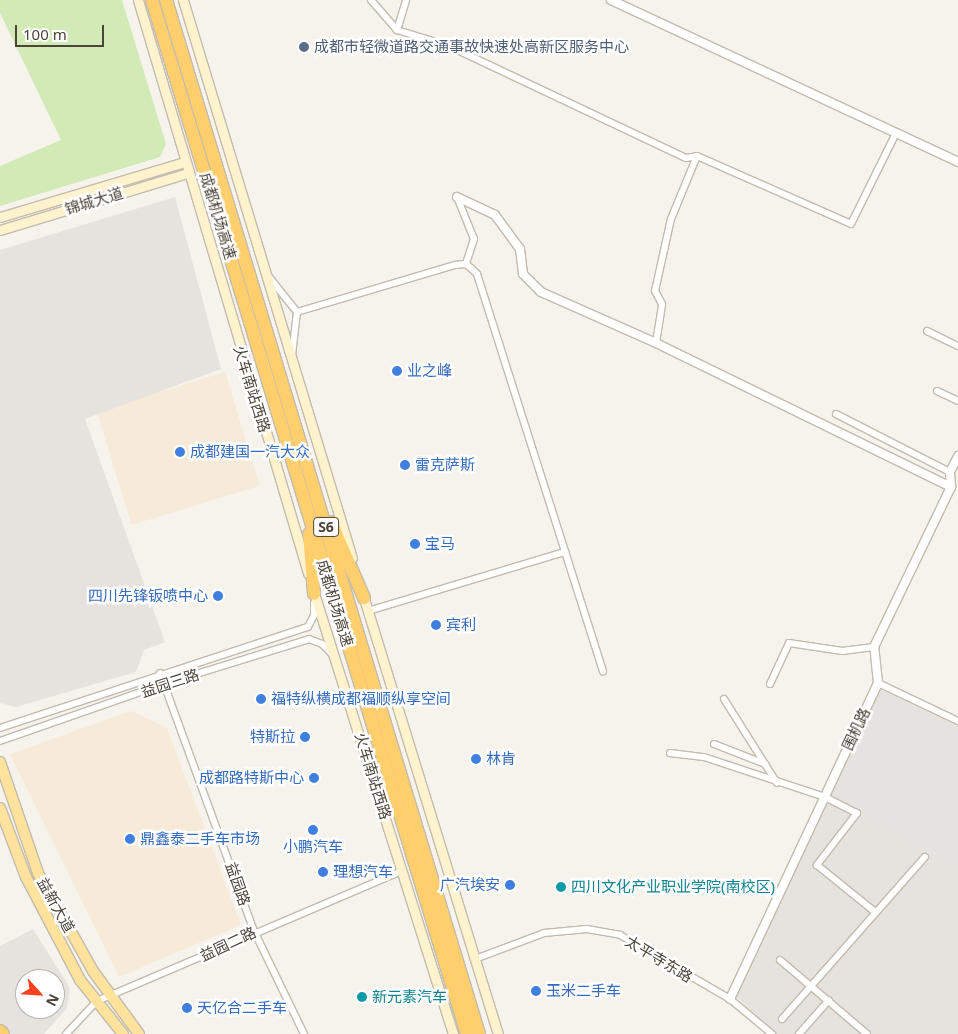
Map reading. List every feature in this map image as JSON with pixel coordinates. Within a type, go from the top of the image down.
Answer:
[{"type":"highway","name":"成都机场高速","points":[[152,0],[467,1034]]},
{"type":"highway","name":"成都机场高速","points":[[166,0],[479,1034]]},
{"type":"highway","points":[[307,466],[364,598]]},
{"type":"highway","points":[[306,507],[314,594]]},
{"type":"highway","points":[[0,1031],[3,1034]]},
{"type":"main road","name":"火车南站西路","points":[[138,0],[314,594],[336,658],[453,1034]]},
{"type":"main road","points":[[183,0],[498,1034]]},
{"type":"main road","points":[[0,217],[185,162]]},
{"type":"main road","points":[[164,168],[169,174],[167,178]]},
{"type":"main road","name":"锦城大道","points":[[0,230],[188,173]]},
{"type":"main road","name":"益新大道","points":[[0,762],[38,873],[93,971],[139,1034]]},
{"type":"main road","name":"益新大道","points":[[0,808],[26,878],[80,980],[123,1034]]},
{"type":"street","points":[[371,0],[397,30],[449,46],[686,158],[697,156],[850,224],[896,133]]},
{"type":"street","points":[[397,30],[406,0]]},
{"type":"street","points":[[611,0],[958,162]]},
{"type":"street","points":[[656,343],[662,304],[656,291],[671,219],[697,156]]},
{"type":"street","points":[[457,197],[494,215],[520,249],[523,274],[541,292],[656,343],[951,487]]},
{"type":"street","points":[[457,197],[474,239],[466,264]]},
{"type":"street","points":[[297,312],[466,264]]},
{"type":"street","points":[[466,264],[477,274],[603,672]]},
{"type":"street","points":[[268,275],[297,312],[292,356]]},
{"type":"street","points":[[927,331],[958,346]]},
{"type":"street","points":[[937,391],[958,400]]},
{"type":"street","points":[[836,414],[950,472]]},
{"type":"street","points":[[958,456],[950,472],[951,487],[874,647],[878,683],[958,721]]},
{"type":"street","points":[[368,611],[565,552]]},
{"type":"street","name":"益园三路","points":[[0,728],[160,673],[308,626],[314,615],[314,594]]},
{"type":"street","name":"益园三路","points":[[0,741],[164,684],[309,639],[322,644],[336,658]]},
{"type":"street","points":[[770,684],[789,642],[842,651],[874,647]]},
{"type":"street","name":"益园路","points":[[160,673],[254,931],[304,1034]]},
{"type":"street","name":"围机路","points":[[730,999],[878,683]]},
{"type":"street","points":[[724,698],[777,783]]},
{"type":"street","points":[[714,744],[766,764]]},
{"type":"street","points":[[670,753],[704,757],[777,783],[825,797],[857,813],[817,865],[875,912]]},
{"type":"street","points":[[782,1019],[925,857]]},
{"type":"street","name":"益园二路","points":[[96,1001],[113,997],[254,931],[402,870]]},
{"type":"street","name":"太平寺东路","points":[[475,959],[544,933],[587,928],[620,935],[730,999],[772,1034]]},
{"type":"street","points":[[780,960],[812,984],[867,1034]]},
{"type":"street","points":[[800,1034],[829,1000]]},
{"type":"street","points":[[66,1034],[96,1001]]},
{"type":"shaded area","points":[[175,197],[221,369],[85,419],[165,642],[144,650],[136,672],[16,707],[0,703],[0,250]]},
{"type":"shaded area","name":"成都建国一汽大众","points":[[225,372],[260,486],[132,525],[97,411]]},
{"type":"shaded area","points":[[879,689],[958,726],[958,866],[831,795]]},
{"type":"shaded area","name":"鼎鑫泰二手车市场","points":[[131,711],[167,728],[241,925],[119,977],[10,754]]},
{"type":"shaded area","points":[[831,795],[958,866],[958,1034],[776,1034],[735,996]]},
{"type":"shaded area","points":[[33,929],[58,969],[15,969],[15,1019],[57,1019],[44,1034],[11,1034],[0,1024],[0,946]]},
{"type":"shaded area","points":[[65,980],[70,988],[65,1010]]},
{"type":"green space","points":[[0,0],[122,0],[166,144],[160,157],[0,206],[0,166],[61,140],[0,13]]},
{"type":"place","name":"成都市轻微道路交通事故快速处高新区服务中心","points":[[304,47]]},
{"type":"place","name":"业之峰","points":[[397,371]]},
{"type":"place","name":"成都建国一汽大众","points":[[180,452]]},
{"type":"place","name":"雷克萨斯","points":[[405,465]]},
{"type":"place","name":"宝马","points":[[415,544]]},
{"type":"place","name":"四川先锋钣喷中心","points":[[218,596]]},
{"type":"place","name":"宾利","points":[[436,625]]},
{"type":"place","name":"福特纵横成都福顺纵享空间","points":[[261,699]]},
{"type":"place","name":"特斯拉","points":[[305,737]]},
{"type":"place","name":"林肯","points":[[476,759]]},
{"type":"place","name":"成都路特斯中心","points":[[314,778]]},
{"type":"place","name":"小鹏汽车","points":[[313,830]]},
{"type":"place","name":"鼎鑫泰二手车市场","points":[[130,839]]},
{"type":"place","name":"理想汽车","points":[[323,872]]},
{"type":"place","name":"广汽埃安","points":[[510,885]]},
{"type":"place","name":"四川文化产业职业学院(南校区)","points":[[561,887]]},
{"type":"place","name":"玉米二手车","points":[[536,991]]},
{"type":"place","name":"新元素汽车","points":[[362,997]]},
{"type":"place","name":"天亿合二手车","points":[[187,1008]]}]
